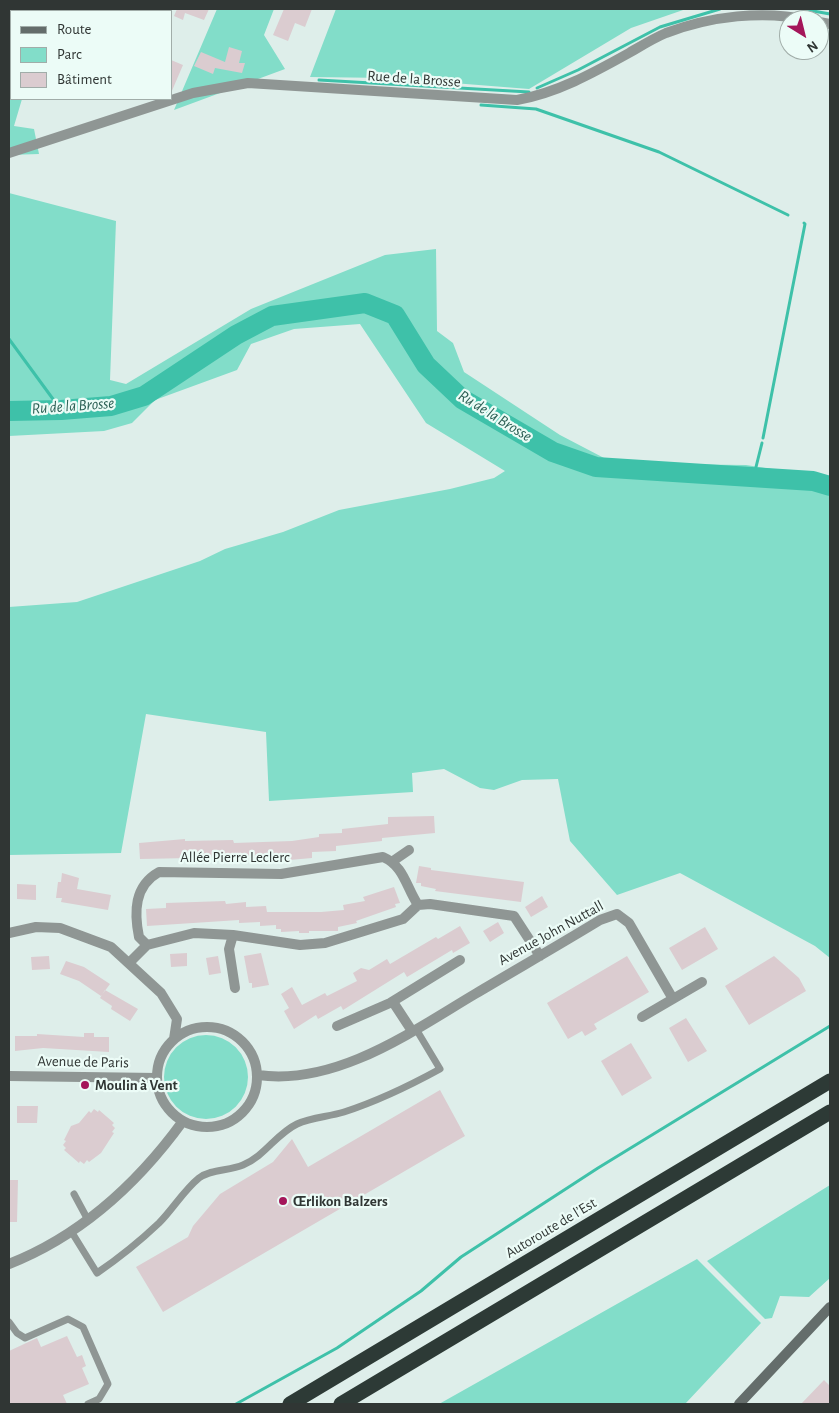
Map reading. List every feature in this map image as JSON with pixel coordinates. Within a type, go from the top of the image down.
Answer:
[{"type":"highway","name":"Autoroute de l’Est","points":[[290,1404],[830,1081]]},
{"type":"highway","points":[[341,1404],[830,1112]]},
{"type":"main road","points":[[738,1404],[830,1307]]},
{"type":"street","name":"Rue de la Brosse","points":[[172,100],[222,86],[248,83],[517,100],[538,96],[586,77],[666,33],[725,18],[779,15]]},
{"type":"street","name":"Rue de la Brosse","points":[[9,153],[172,100]]},
{"type":"street","points":[[409,850],[393,861],[399,868],[408,890],[418,905]]},
{"type":"street","name":"Allée Pierre Leclerc","points":[[147,945],[139,937],[137,898],[148,878],[159,872],[281,874],[318,869],[366,858],[383,857],[393,861]]},
{"type":"street","points":[[130,962],[147,945],[194,933],[234,935],[300,945],[325,943],[403,920],[418,905],[430,904],[514,916],[540,956]]},
{"type":"street","name":"Avenue John Nuttall","points":[[258,1075],[286,1077],[328,1068],[365,1055],[414,1030],[600,920],[617,914],[629,923],[673,998]]},
{"type":"street","points":[[9,933],[36,927],[60,928],[111,947],[130,962],[161,993],[177,1019],[174,1039]]},
{"type":"street","points":[[234,935],[229,950],[235,988]]},
{"type":"street","points":[[337,1026],[367,1015],[393,1002],[460,960]]},
{"type":"street","points":[[642,1017],[702,982]]},
{"type":"street","points":[[393,1002],[414,1030]]},
{"type":"street","points":[[202,1027],[219,1028],[234,1034],[246,1045],[254,1059],[258,1075],[253,1097],[240,1115],[227,1123],[212,1127],[197,1126],[183,1121],[169,1110],[160,1095],[157,1078],[159,1063],[165,1050],[174,1039],[187,1031],[202,1027]]},
{"type":"street","name":"Avenue de Paris","points":[[9,1076],[157,1078]]},
{"type":"street","points":[[9,1264],[55,1242],[88,1220],[152,1161],[183,1121]]},
{"type":"lane","points":[[71,1231],[97,1273],[125,1254],[159,1223],[200,1177],[218,1170],[242,1166],[263,1154],[294,1126],[310,1118],[342,1113],[374,1101],[405,1089],[440,1069],[414,1030]]},
{"type":"lane","points":[[74,1194],[88,1220]]},
{"type":"lane","points":[[9,1322],[17,1333],[25,1338],[68,1319],[83,1327],[108,1384],[99,1399],[88,1404]]},
{"type":"green space","points":[[9,9],[58,9],[10,10],[10,100],[22,100],[14,126],[34,129],[39,154],[9,155]]},
{"type":"green space","points":[[217,9],[274,9],[264,35],[285,69],[174,110]]},
{"type":"green space","points":[[336,9],[686,9],[631,28],[529,89],[390,78],[310,77]]},
{"type":"green space","points":[[9,193],[116,221],[110,380],[126,384],[251,309],[385,255],[436,249],[437,331],[453,343],[464,372],[560,435],[604,458],[655,464],[746,465],[830,478],[830,958],[815,946],[680,873],[617,895],[570,841],[558,779],[522,780],[494,790],[480,788],[444,769],[412,773],[413,792],[269,801],[266,732],[146,714],[121,853],[9,855],[9,607],[77,602],[200,561],[225,549],[283,532],[339,510],[450,489],[494,478],[505,471],[426,423],[360,324],[294,329],[251,344],[237,370],[155,400],[132,423],[104,431],[9,436]]},
{"type":"green space","points":[[206,1035],[222,1038],[236,1047],[245,1061],[248,1077],[245,1093],[236,1107],[222,1116],[206,1119],[190,1116],[176,1107],[167,1093],[164,1077],[167,1061],[176,1047],[190,1038]]},
{"type":"green space","points":[[830,1185],[830,1278],[809,1297],[780,1296],[772,1318],[765,1319],[707,1261]]},
{"type":"green space","points":[[697,1259],[761,1323],[685,1404],[439,1404]]},
{"type":"building","points":[[177,9],[209,9],[204,20],[185,13],[183,20],[174,16]]},
{"type":"building","points":[[284,9],[312,9],[305,27],[295,23],[288,41],[273,35]]},
{"type":"building","points":[[229,47],[242,51],[239,63],[245,63],[242,73],[215,68],[213,74],[194,66],[201,52],[225,62]]},
{"type":"building","points":[[172,60],[183,65],[172,91]]},
{"type":"building","points":[[434,816],[435,833],[382,838],[382,841],[336,846],[336,851],[312,852],[312,858],[267,862],[267,858],[242,860],[242,857],[140,859],[139,843],[185,839],[185,841],[233,840],[234,843],[292,841],[319,837],[319,834],[342,833],[342,829],[388,824],[388,817]]},
{"type":"building","points":[[419,866],[431,868],[431,870],[524,882],[521,902],[435,891],[436,889],[416,883]]},
{"type":"building","points":[[62,873],[79,878],[77,889],[111,895],[108,910],[61,902],[62,898],[56,898],[58,882],[61,882]]},
{"type":"building","points":[[17,884],[36,885],[36,900],[17,899]]},
{"type":"building","points":[[394,887],[400,903],[395,904],[396,907],[356,921],[357,923],[338,927],[338,931],[281,932],[281,929],[276,929],[276,925],[260,926],[260,922],[239,923],[239,920],[147,926],[146,909],[166,908],[166,903],[225,901],[226,904],[246,902],[246,907],[266,906],[267,912],[321,912],[344,910],[343,905],[365,901],[363,897]]},
{"type":"building","points":[[542,896],[548,907],[531,917],[525,907]]},
{"type":"building","points":[[498,922],[504,933],[490,942],[483,931]]},
{"type":"building","points":[[460,926],[470,943],[453,953],[452,950],[407,977],[404,972],[343,1010],[341,1006],[318,1019],[316,1015],[294,1029],[284,1011],[289,1008],[281,994],[292,987],[302,1005],[325,993],[327,996],[357,981],[353,973],[361,968],[369,970],[387,959],[390,964],[436,937],[438,939]]},
{"type":"building","points":[[705,927],[718,949],[682,970],[669,948]]},
{"type":"building","points":[[187,953],[187,966],[171,967],[170,954]]},
{"type":"building","points":[[261,953],[269,985],[252,988],[252,983],[249,983],[244,956]]},
{"type":"building","points":[[49,956],[50,969],[32,970],[31,957]]},
{"type":"building","points":[[218,956],[221,973],[209,975],[206,958]]},
{"type":"building","points":[[627,956],[649,992],[594,1024],[597,1029],[585,1036],[582,1031],[568,1039],[547,1003]]},
{"type":"building","points":[[774,956],[799,978],[806,991],[749,1025],[725,986]]},
{"type":"building","points":[[66,961],[84,967],[110,984],[101,996],[79,981],[60,974]]},
{"type":"building","points":[[105,990],[138,1009],[130,1021],[111,1009],[112,1006],[100,998]]},
{"type":"building","points":[[686,1018],[707,1051],[688,1062],[669,1028]]},
{"type":"building","points":[[84,1033],[94,1033],[94,1037],[109,1037],[109,1052],[43,1048],[15,1051],[15,1036],[37,1036],[37,1034],[84,1037]]},
{"type":"building","points":[[631,1043],[652,1078],[622,1096],[601,1061]]},
{"type":"building","name":"Œrlikon Balzers","points":[[440,1090],[465,1136],[163,1312],[136,1267],[188,1237],[193,1226],[220,1194],[273,1162],[292,1139],[308,1167]]},
{"type":"building","points":[[17,1106],[38,1106],[37,1123],[17,1123]]},
{"type":"building","points":[[94,1109],[98,1112],[99,1110],[114,1123],[112,1125],[115,1128],[112,1132],[114,1133],[101,1153],[89,1162],[87,1160],[84,1164],[80,1161],[79,1163],[64,1150],[66,1148],[63,1145],[66,1141],[64,1140],[71,1126],[79,1123],[89,1111],[91,1113]]},
{"type":"building","points":[[9,1180],[18,1180],[17,1222],[9,1222]]},
{"type":"building","points":[[67,1336],[77,1357],[82,1355],[86,1366],[82,1368],[89,1384],[63,1395],[67,1404],[9,1404],[9,1351],[37,1338],[41,1347]]},
{"type":"building","points":[[824,1380],[830,1386],[830,1404],[801,1404]]},
{"type":"waterway","points":[[537,88],[578,70],[660,27],[720,9]]},
{"type":"waterway","points":[[802,9],[830,14]]},
{"type":"waterway","points":[[319,80],[529,92]]},
{"type":"waterway","points":[[481,105],[536,109],[659,152],[788,215]]},
{"type":"waterway","points":[[763,438],[804,223]]},
{"type":"waterway","name":"Ru de la Brosse","points":[[9,411],[61,410],[111,406],[144,396],[236,335],[272,316],[365,303],[395,315],[426,365],[462,399],[553,452],[596,467],[813,481],[830,486]]},
{"type":"waterway","points":[[9,339],[61,410]]},
{"type":"waterway","points":[[753,479],[762,443]]},
{"type":"waterway","points":[[236,1404],[337,1348],[421,1291],[461,1257],[598,1168],[830,1026]]},
{"type":"place","name":"Moulin à Vent","points":[[85,1085]]},
{"type":"place","name":"Œrlikon Balzers","points":[[283,1201]]}]
